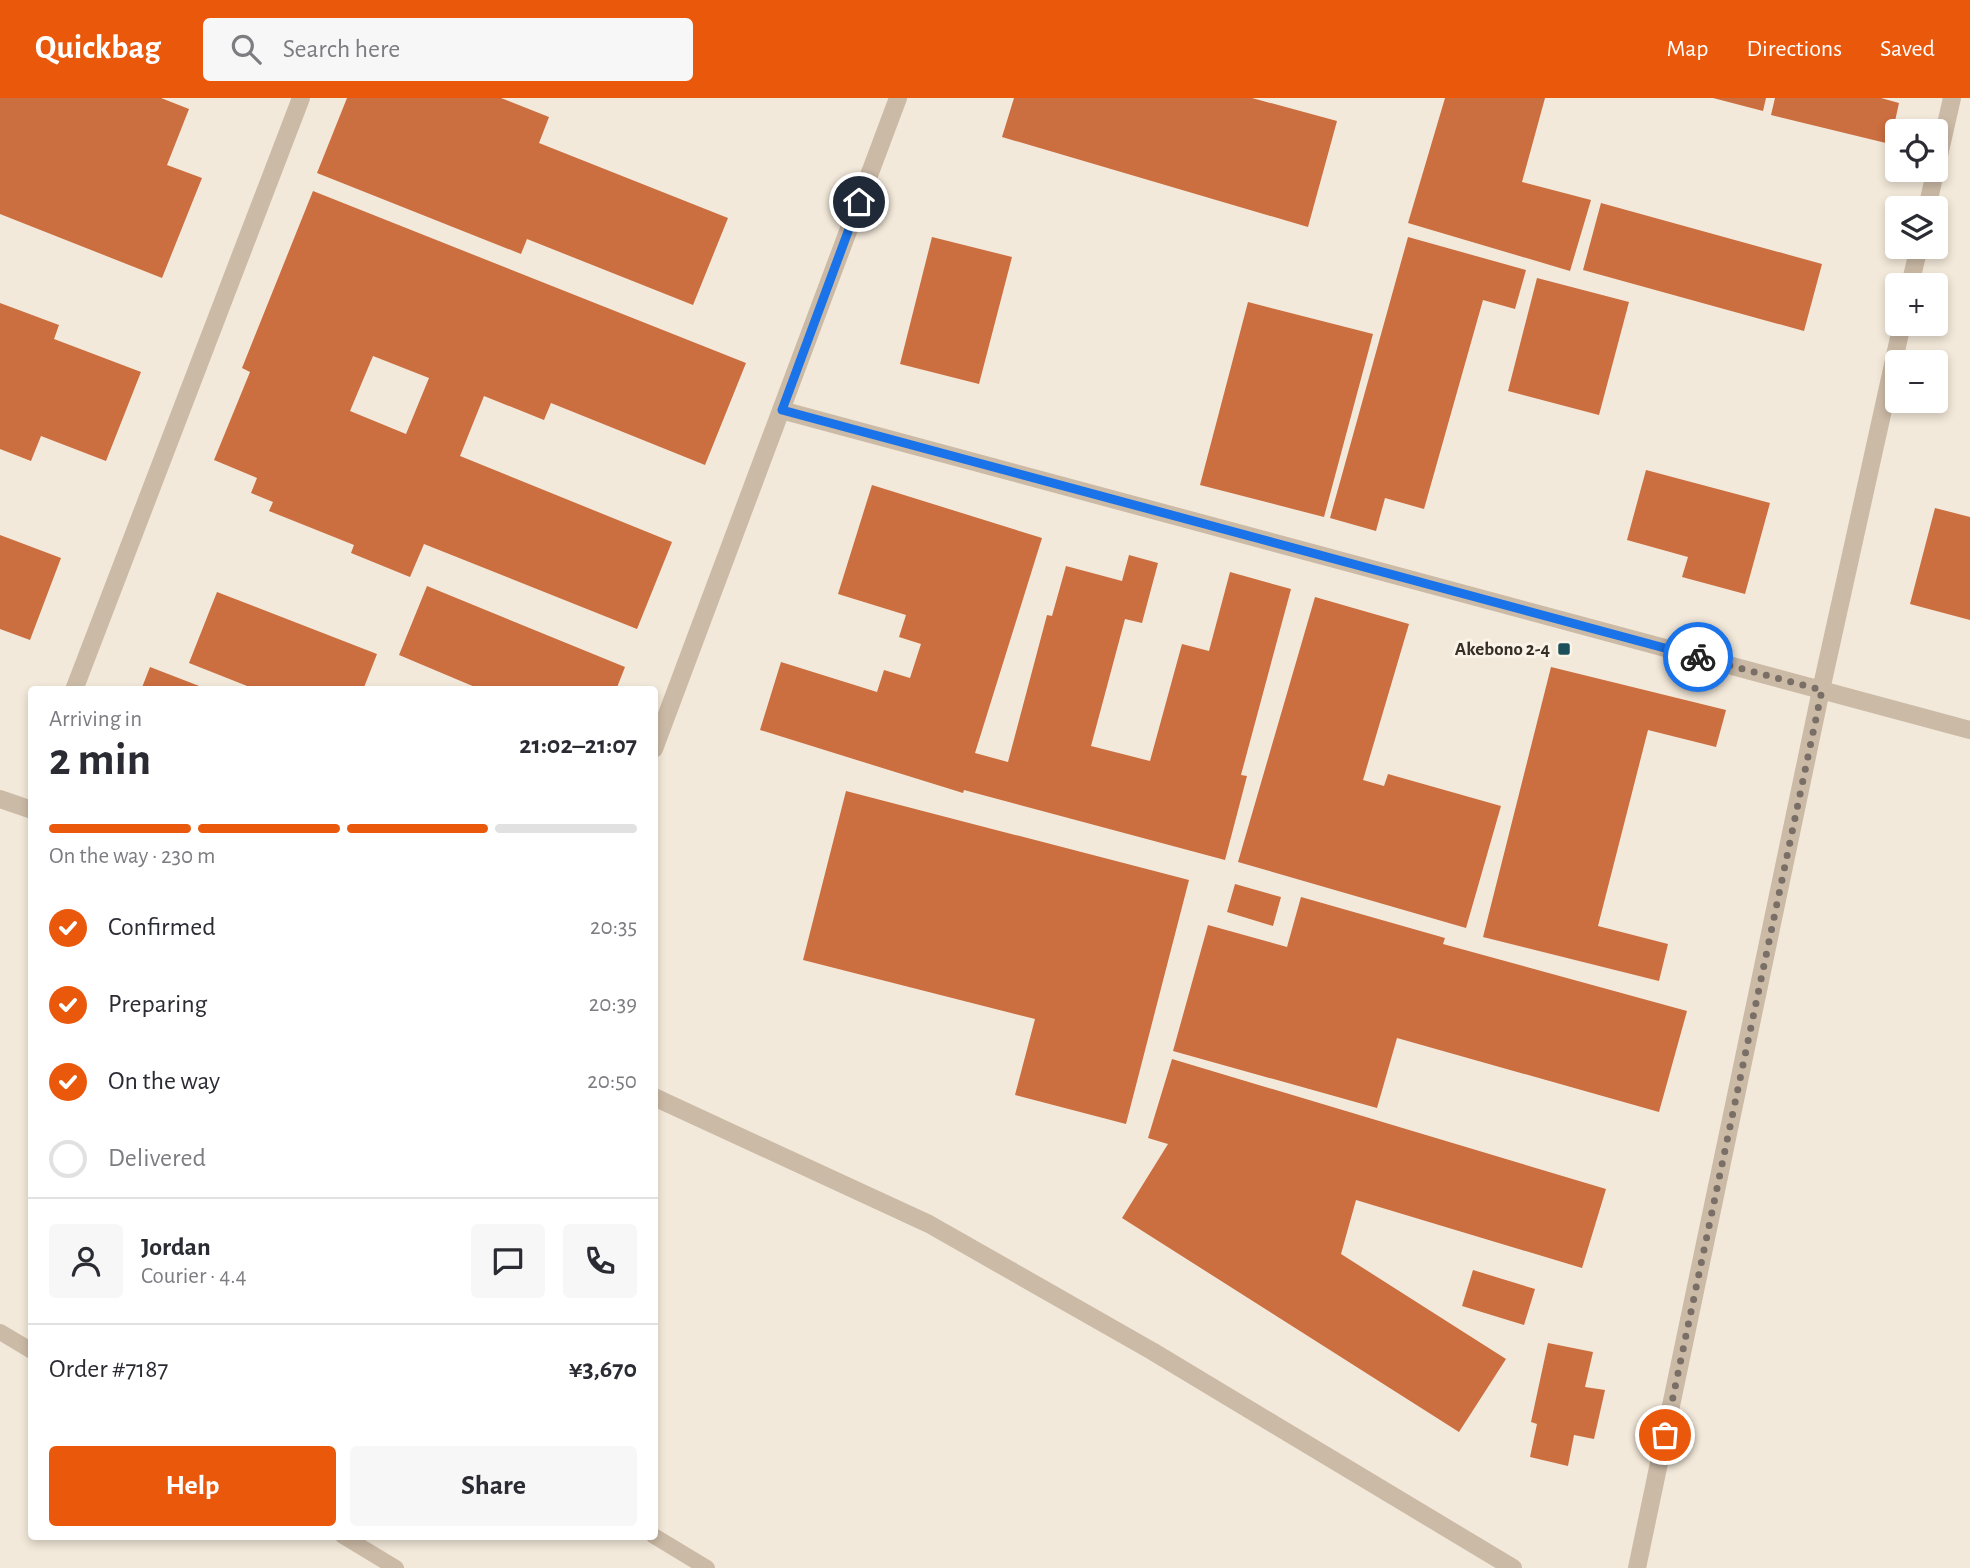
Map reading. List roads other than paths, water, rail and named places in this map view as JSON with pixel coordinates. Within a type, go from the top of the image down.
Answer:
[{"type":"street","points":[[76,686],[301,98]]},
{"type":"street","points":[[658,738],[898,98]]},
{"type":"street","points":[[1930,196],[1952,98]]},
{"type":"street","points":[[1637,1568],[1899,336]]},
{"type":"street","points":[[782,410],[1970,730]]},
{"type":"street","points":[[0,799],[28,806]]},
{"type":"street","points":[[658,1099],[929,1224],[1152,1351],[1513,1568]]},
{"type":"lane","points":[[0,1332],[28,1349]]},
{"type":"lane","points":[[658,1538],[707,1568]]},
{"type":"lane","points":[[350,1540],[396,1568]]},
{"type":"place","name":"Akebono 2-4","points":[[1564,649]]}]
